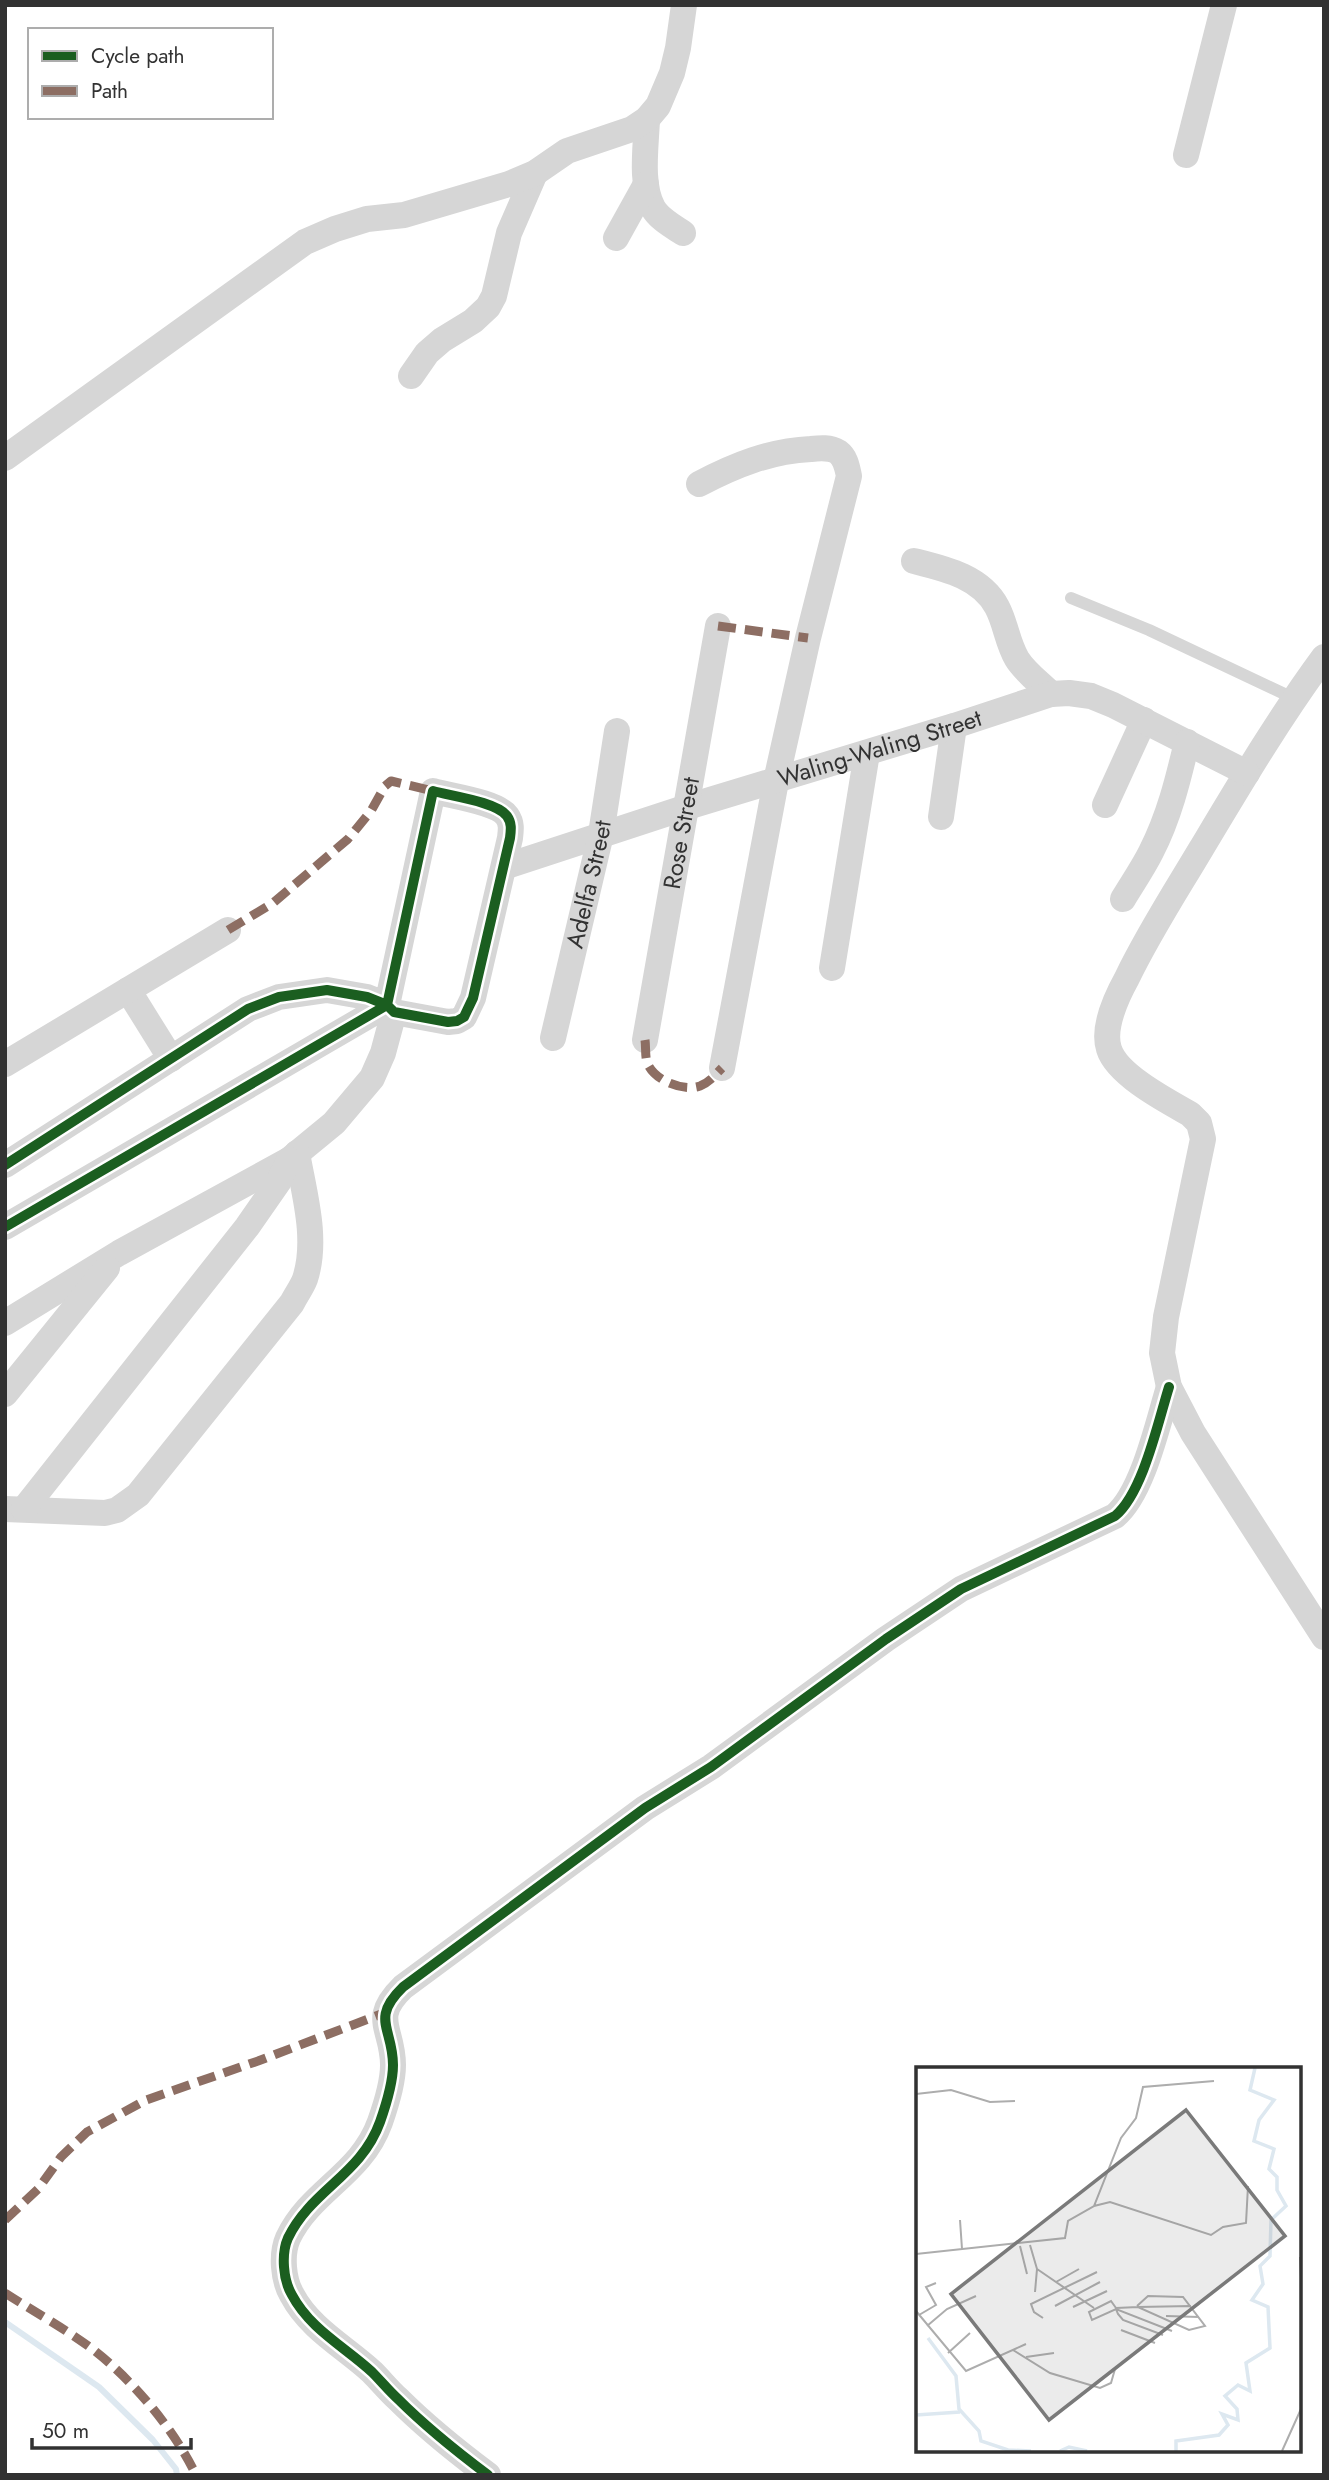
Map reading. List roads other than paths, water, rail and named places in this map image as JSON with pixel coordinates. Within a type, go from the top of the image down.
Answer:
[{"type":"street","points":[[5,458],[305,242],[367,219],[404,215],[482,193],[535,173],[567,151],[632,129],[647,119],[658,106],[672,73],[684,5]]},
{"type":"street","points":[[1186,155],[1224,5]]},
{"type":"street","points":[[647,119],[646,184],[653,209],[683,233]]},
{"type":"street","points":[[411,376],[427,353],[442,340],[473,321],[488,307],[494,296],[509,233],[535,173]]},
{"type":"street","points":[[616,239],[646,184]]},
{"type":"street","points":[[699,484],[738,464],[786,450],[826,448],[838,452],[846,461],[849,476],[808,638],[776,781],[722,1068]]},
{"type":"street","points":[[914,561],[958,574],[987,592],[998,609],[1018,662],[1051,694]]},
{"type":"street","name":"Rose Street","points":[[645,1040],[718,626]]},
{"type":"street","points":[[1324,657],[1293,698],[1126,979],[1108,1031],[1109,1049],[1124,1071],[1190,1114],[1199,1123],[1203,1139],[1166,1317],[1162,1353],[1169,1387],[1193,1433],[1324,1637]]},
{"type":"street","name":"Waling-Waling Street","points":[[504,866],[1051,694],[1091,696],[1247,773]]},
{"type":"street","points":[[1105,805],[1144,720]]},
{"type":"street","points":[[941,817],[954,726]]},
{"type":"street","name":"Adelfa Street","points":[[553,1038],[601,834],[617,732]]},
{"type":"street","points":[[1123,899],[1150,854],[1164,823],[1187,742]]},
{"type":"street","points":[[832,968],[867,753]]},
{"type":"street","points":[[5,1165],[248,1009],[279,997],[327,990],[347,992],[391,1008],[448,1022],[464,1017],[473,998],[504,866],[511,825],[506,815],[485,805],[433,791],[391,1008],[383,1053],[372,1079],[334,1123],[293,1157],[119,1253],[5,1323]]},
{"type":"street","points":[[5,1064],[228,930]]},
{"type":"street","points":[[128,990],[171,1059]]},
{"type":"street","points":[[5,1227],[391,1008]]},
{"type":"street","points":[[15,1509],[105,1513],[128,1504],[292,1303],[304,1280],[310,1256],[309,1223],[293,1157]]},
{"type":"street","points":[[15,1509],[247,1227],[293,1157]]},
{"type":"street","points":[[5,1394],[119,1253]]},
{"type":"street","points":[[488,2475],[438,2436],[371,2372],[327,2337],[301,2310],[290,2293],[284,2270],[287,2241],[302,2216],[329,2187],[355,2165],[370,2145],[380,2122],[390,2089],[393,2065],[384,2013],[387,2005],[412,1980],[645,1808],[711,1767],[886,1639],[961,1589],[1115,1516],[1124,1508],[1139,1480],[1169,1387]]},
{"type":"lane","points":[[1071,598],[1149,630],[1293,698]]},
{"type":"waterway","points":[[5,2322],[99,2387],[153,2440],[176,2469],[177,2475]]}]
